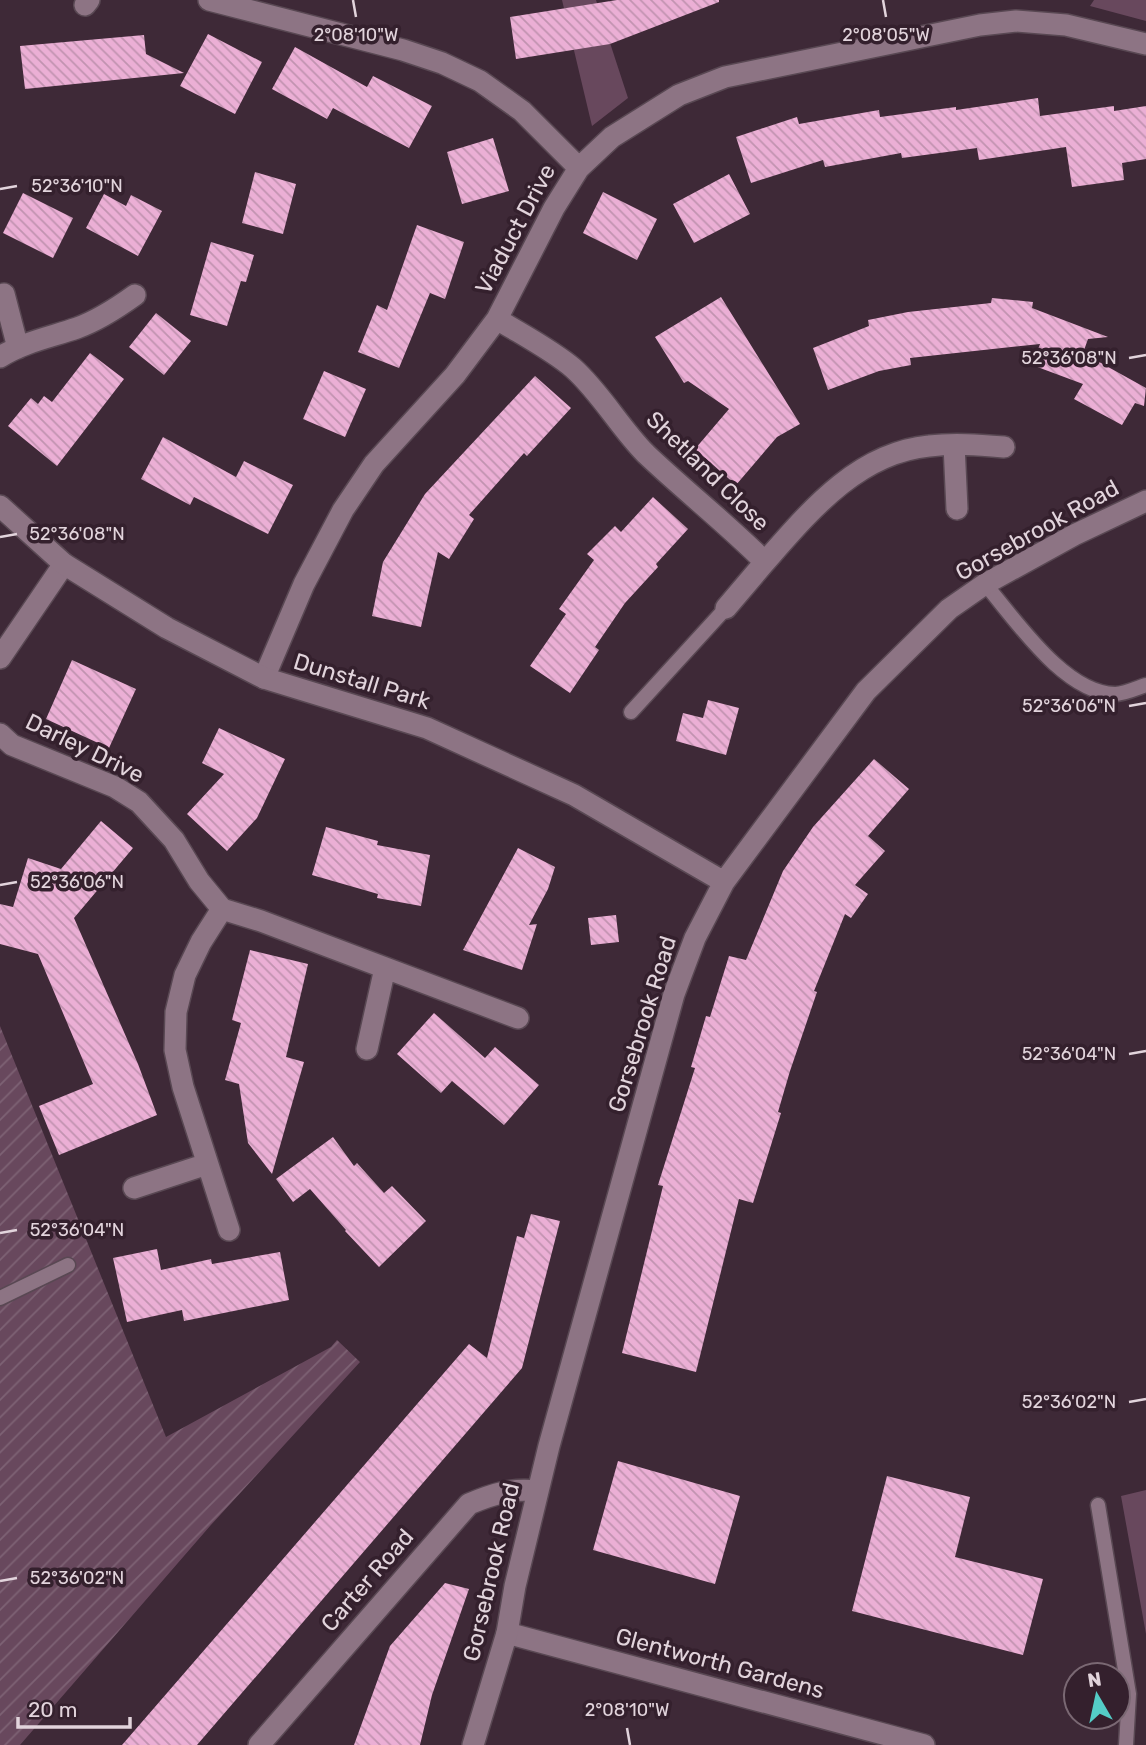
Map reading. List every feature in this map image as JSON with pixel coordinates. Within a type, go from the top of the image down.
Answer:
[{"type":"street","points":[[209,0],[403,50],[443,63],[480,81],[522,111],[579,168]]},
{"type":"street","name":"Viaduct Drive","points":[[264,678],[304,584],[343,510],[374,464],[455,375],[497,319],[554,208],[579,168],[612,137],[680,95],[724,77],[980,24],[1016,21],[1066,25],[1146,44]]},
{"type":"street","points":[[4,294],[9,352],[35,340],[80,327],[108,314],[135,295]]},
{"type":"street","name":"Shetland Close","points":[[497,319],[572,367],[643,451],[765,562],[800,522],[853,474],[885,457],[926,446],[954,444],[1004,447]]},
{"type":"street","points":[[954,444],[957,509]]},
{"type":"street","name":"Gorsebrook Road","points":[[473,1745],[507,1633],[537,1491],[674,994],[695,938],[724,883],[866,691],[949,610],[985,584],[1074,535],[1146,501]]},
{"type":"street","name":"Dunstall Park","points":[[0,506],[64,564],[167,628],[264,678],[440,734],[574,795],[724,883]]},
{"type":"street","points":[[726,608],[765,562]]},
{"type":"street","points":[[0,659],[64,564]]},
{"type":"street","name":"Darley Drive","points":[[0,734],[12,745],[115,787],[139,802],[174,840],[199,881],[222,909]]},
{"type":"street","points":[[229,1230],[183,1087],[175,1050],[176,1013],[185,975],[201,942],[222,909],[261,921],[518,1018]]},
{"type":"street","points":[[367,1049],[385,968]]},
{"type":"street","points":[[134,1188],[207,1164]]},
{"type":"street","name":"Carter Road","points":[[259,1745],[469,1504],[497,1492],[517,1488],[537,1491]]},
{"type":"street","name":"Glentworth Gardens","points":[[507,1633],[921,1745]]},
{"type":"lane","points":[[985,584],[1055,665],[1085,687],[1116,694],[1146,685]]},
{"type":"lane","points":[[631,712],[726,608]]},
{"type":"lane","points":[[0,1298],[68,1265]]},
{"type":"lane","points":[[1098,1505],[1129,1694],[1126,1745]]},
{"type":"shaded area","points":[[562,0],[596,0],[628,98],[592,126]]},
{"type":"shaded area","points":[[1094,0],[1146,0],[1146,21],[1090,6]]},
{"type":"shaded area","points":[[0,1026],[166,1437],[331,1347],[337,1340],[360,1362],[210,1526],[20,1745],[0,1745]]},
{"type":"shaded area","points":[[1146,1490],[1146,1634],[1121,1496]]},
{"type":"building","points":[[617,0],[719,2],[610,44],[516,59],[510,17]]},
{"type":"building","points":[[208,34],[262,62],[235,114],[180,86]]},
{"type":"building","points":[[144,35],[146,54],[184,73],[25,89],[20,46]]},
{"type":"building","points":[[295,47],[367,87],[373,76],[432,106],[409,148],[333,108],[327,119],[272,89]]},
{"type":"building","points":[[1038,98],[1040,116],[1114,106],[1114,111],[1146,106],[1146,159],[1122,163],[1124,180],[1072,187],[1066,147],[979,160],[977,148],[902,158],[901,153],[825,167],[823,160],[751,183],[736,137],[797,117],[799,124],[879,110],[880,117],[956,107],[956,110]]},
{"type":"building","points":[[493,138],[509,191],[462,204],[447,152]]},
{"type":"building","points":[[255,172],[296,184],[283,234],[242,223]]},
{"type":"building","points":[[729,174],[750,214],[694,243],[673,204]]},
{"type":"building","points":[[603,192],[657,219],[637,260],[583,233]]},
{"type":"building","points":[[23,193],[73,218],[53,258],[3,233]]},
{"type":"building","points":[[104,194],[126,206],[131,195],[162,211],[138,256],[86,228]]},
{"type":"building","points":[[417,225],[464,242],[445,299],[430,293],[399,368],[358,352],[377,305],[387,310]]},
{"type":"building","points":[[211,242],[254,255],[246,282],[241,281],[227,326],[190,315]]},
{"type":"building","points":[[721,297],[800,424],[777,437],[736,485],[695,449],[729,409],[688,381],[684,383],[655,337]]},
{"type":"building","points":[[992,298],[1033,302],[1032,308],[1108,337],[1088,339],[1083,353],[1146,388],[1144,406],[1135,403],[1122,425],[1074,399],[1083,384],[1032,365],[1040,344],[910,358],[911,365],[879,371],[828,390],[813,348],[869,326],[868,320],[908,312],[991,303]]},
{"type":"building","points":[[156,313],[191,341],[164,375],[129,347]]},
{"type":"building","points":[[90,353],[124,379],[57,466],[8,426],[31,398],[38,404],[44,396],[52,402]]},
{"type":"building","points":[[324,371],[366,389],[345,437],[303,419]]},
{"type":"building","points":[[535,376],[571,408],[527,456],[524,453],[469,515],[474,519],[449,559],[438,552],[421,627],[372,616],[383,562],[425,494]]},
{"type":"building","points":[[163,437],[236,477],[244,461],[293,485],[268,534],[194,497],[190,505],[141,479]]},
{"type":"building","points":[[653,497],[688,529],[625,603],[595,647],[599,650],[570,693],[530,666],[566,614],[559,609],[594,560],[587,554],[615,526],[621,532]]},
{"type":"building","points":[[72,660],[136,689],[109,748],[46,719]]},
{"type":"building","points":[[708,700],[739,708],[726,755],[676,741],[683,713],[703,718]]},
{"type":"building","points":[[219,728],[285,759],[257,818],[227,851],[187,814],[224,774],[202,763]]},
{"type":"building","points":[[874,759],[909,789],[868,836],[885,851],[855,885],[868,894],[851,918],[845,914],[814,991],[817,992],[790,1071],[778,1112],[781,1113],[753,1203],[739,1199],[696,1372],[622,1353],[663,1186],[658,1185],[695,1068],[691,1067],[706,1016],[710,1017],[729,956],[746,960],[783,871],[813,827]]},
{"type":"building","points":[[101,821],[133,848],[74,918],[138,1064],[157,1115],[59,1155],[39,1106],[93,1084],[38,954],[0,944],[0,904],[13,907],[28,858],[61,869]]},
{"type":"building","points":[[326,827],[378,841],[377,845],[430,855],[421,906],[377,898],[378,894],[312,875]]},
{"type":"building","points":[[518,848],[555,867],[548,889],[529,925],[537,924],[522,970],[463,950]]},
{"type":"building","points":[[616,915],[619,942],[591,945],[588,918]]},
{"type":"building","points":[[250,950],[308,964],[286,1057],[304,1062],[272,1174],[248,1143],[239,1084],[225,1080],[241,1023],[232,1020]]},
{"type":"building","points":[[434,1013],[485,1058],[495,1047],[539,1085],[504,1125],[452,1081],[441,1093],[397,1054]]},
{"type":"building","points":[[333,1137],[354,1166],[357,1163],[384,1193],[392,1186],[426,1221],[379,1267],[310,1189],[293,1202],[276,1179]]},
{"type":"building","points":[[531,1214],[560,1221],[522,1368],[197,1745],[122,1745],[469,1344],[487,1358],[517,1236],[524,1238]]},
{"type":"building","points":[[157,1249],[161,1270],[211,1259],[212,1264],[280,1252],[289,1300],[184,1321],[182,1310],[127,1322],[113,1258]]},
{"type":"building","points":[[618,1461],[740,1496],[715,1584],[593,1550]]},
{"type":"building","points":[[887,1476],[970,1497],[955,1557],[1043,1579],[1023,1655],[852,1611]]},
{"type":"building","points":[[445,1583],[469,1589],[432,1695],[420,1745],[354,1745],[390,1646]]}]
